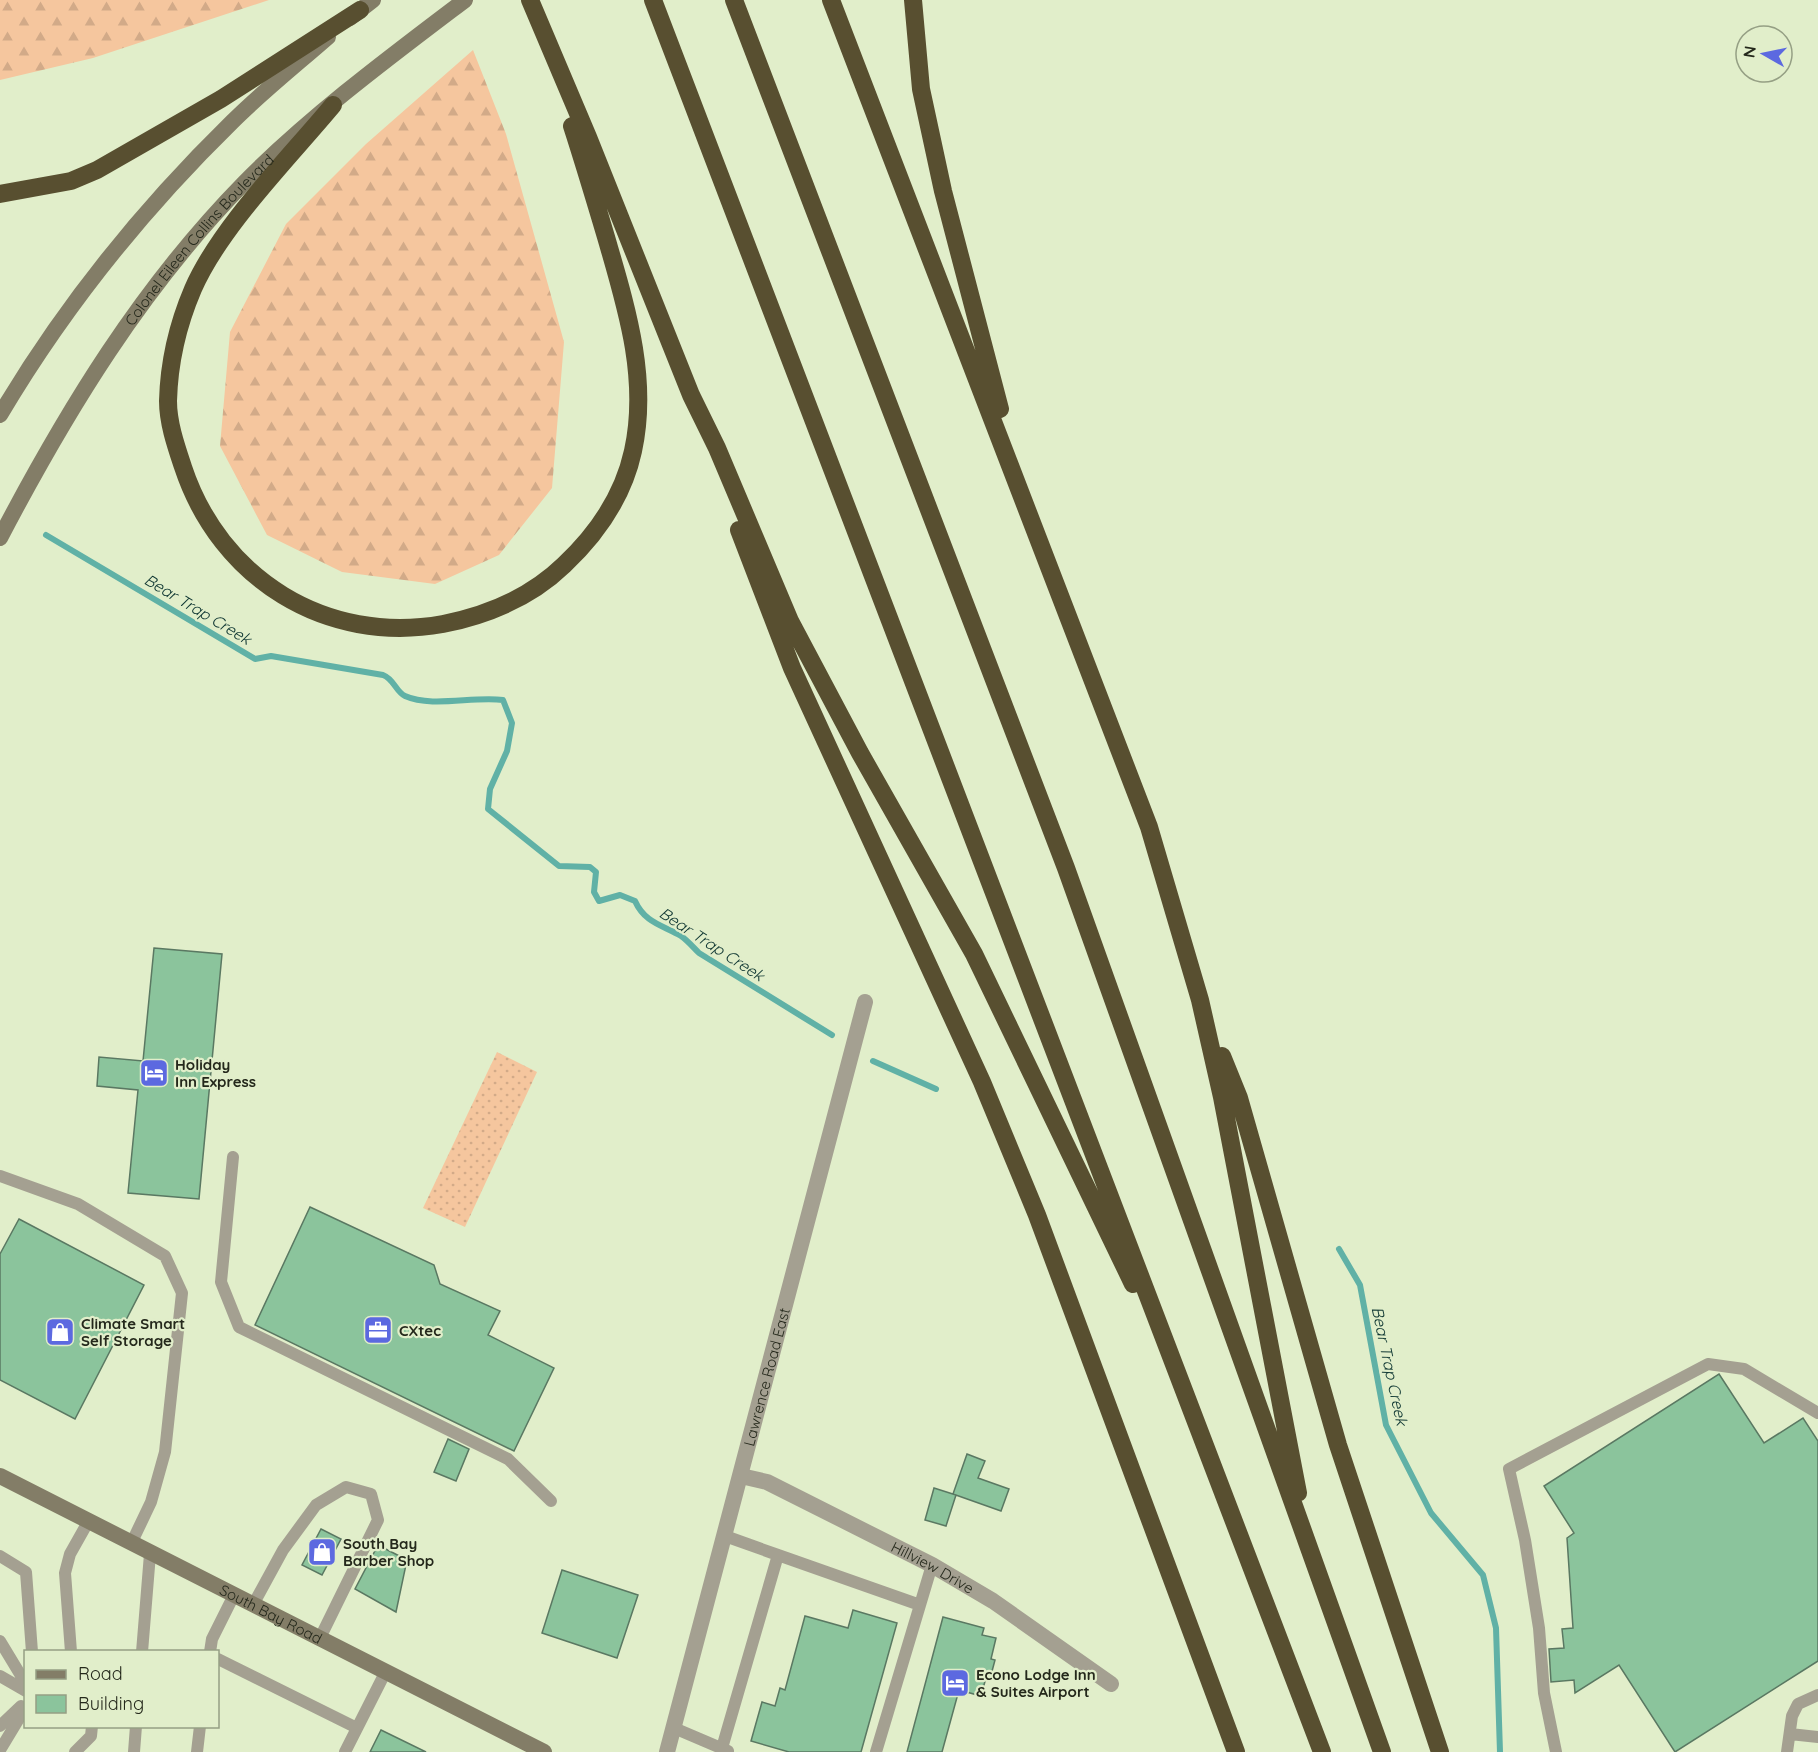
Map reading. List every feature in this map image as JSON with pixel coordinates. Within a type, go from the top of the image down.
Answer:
[{"type":"highway","points":[[333,105],[225,234],[194,287],[175,340],[168,403],[174,442],[190,491],[219,540],[249,572],[293,602],[347,623],[378,628],[415,629],[468,619],[517,600],[548,581],[591,540],[617,500],[633,451],[639,399],[636,354],[622,291],[530,0]]},
{"type":"highway","points":[[652,0],[1322,1752]]},
{"type":"highway","points":[[734,0],[1066,868],[1382,1752]]},
{"type":"highway","points":[[831,0],[1149,828],[1200,1000],[1222,1097],[1309,1551]]},
{"type":"highway","points":[[913,0],[921,89],[942,192],[1023,498]]},
{"type":"highway","points":[[0,194],[71,181],[97,170],[221,99],[366,5]]},
{"type":"highway","points":[[542,33],[588,137],[691,395],[707,446],[792,668],[982,1082],[1037,1215],[1236,1752]]},
{"type":"highway","points":[[691,395],[717,448],[790,621],[860,753],[974,954],[1184,1388]]},
{"type":"highway","points":[[1200,1000],[1239,1098],[1338,1445],[1440,1752]]},
{"type":"main road","name":"Colonel Eileen Collins Boulevard","points":[[0,538],[63,420],[115,339],[203,227],[245,182],[300,131],[460,4]]},
{"type":"main road","points":[[0,415],[36,354],[108,257],[156,200],[233,120],[366,5]]},
{"type":"main road","name":"South Bay Road","points":[[0,1476],[544,1752]]},
{"type":"street","name":"Lawrence Road East","points":[[667,1752],[865,1002]]},
{"type":"street","name":"Hillview Drive","points":[[741,1476],[767,1482],[932,1565],[993,1601],[1111,1684]]},
{"type":"lane","points":[[233,1157],[221,1282],[239,1327],[508,1459],[551,1501]]},
{"type":"lane","points":[[0,1176],[78,1204],[165,1256],[182,1293],[165,1452],[150,1502],[131,1544]]},
{"type":"lane","points":[[1556,1752],[1544,1693],[1539,1628],[1525,1540],[1509,1469],[1708,1364],[1744,1369],[1818,1413]]},
{"type":"lane","points":[[254,1605],[283,1550],[316,1505],[346,1486],[370,1494],[378,1520],[320,1638]]},
{"type":"lane","points":[[71,1650],[65,1573],[70,1554],[88,1522]]},
{"type":"lane","points":[[725,1536],[920,1605]]},
{"type":"lane","points":[[142,1650],[150,1554]]},
{"type":"lane","points":[[674,1728],[725,1750],[778,1555]]},
{"type":"lane","points":[[0,1556],[26,1572],[32,1650]]},
{"type":"lane","points":[[876,1752],[932,1565]]},
{"type":"lane","points":[[210,1650],[212,1639],[234,1595]]},
{"type":"lane","points":[[0,1641],[24,1681]]},
{"type":"lane","points":[[219,1659],[357,1728]]},
{"type":"lane","points":[[345,1752],[386,1671]]},
{"type":"lane","points":[[0,1676],[24,1690]]},
{"type":"lane","points":[[1787,1752],[1798,1704],[1818,1695]]},
{"type":"lane","points":[[0,1712],[24,1701]]},
{"type":"lane","points":[[0,1726],[24,1702]]},
{"type":"lane","points":[[0,1750],[24,1710]]},
{"type":"lane","points":[[75,1752],[91,1736],[92,1728]]},
{"type":"lane","points":[[134,1752],[136,1728]]},
{"type":"lane","points":[[197,1752],[200,1728]]},
{"type":"lane","points":[[1790,1734],[1818,1737]]},
{"type":"green space","points":[[0,0],[269,0],[93,58],[0,80]]},
{"type":"green space","points":[[473,50],[506,134],[564,342],[552,488],[499,555],[435,584],[342,572],[267,535],[220,446],[230,332],[286,224],[366,144]]},
{"type":"green space","points":[[497,1052],[537,1072],[465,1227],[423,1208]]},
{"type":"building","name":"Holiday Inn Express","points":[[154,948],[222,954],[199,1199],[128,1193],[138,1090],[97,1086],[99,1057],[143,1061]]},
{"type":"building","name":"CXtec","points":[[310,1207],[434,1265],[440,1284],[500,1311],[488,1335],[554,1368],[514,1451],[255,1325]]},
{"type":"building","name":"Climate Smart Self Storage","points":[[19,1219],[144,1285],[75,1419],[0,1380],[0,1254]]},
{"type":"building","points":[[1719,1374],[1764,1443],[1803,1418],[1818,1441],[1818,1661],[1675,1752],[1619,1665],[1575,1693],[1574,1680],[1551,1682],[1549,1649],[1564,1648],[1562,1629],[1573,1628],[1567,1538],[1574,1533],[1544,1486]]},
{"type":"building","points":[[448,1439],[469,1449],[456,1481],[434,1472]]},
{"type":"building","points":[[967,1454],[985,1461],[978,1478],[1009,1489],[1001,1511],[953,1494]]},
{"type":"building","points":[[934,1488],[956,1495],[946,1526],[925,1520]]},
{"type":"building","name":"South Bay Barber Shop","points":[[321,1529],[341,1539],[322,1575],[302,1565]]},
{"type":"building","points":[[378,1545],[407,1560],[396,1612],[355,1589]]},
{"type":"building","points":[[562,1570],[638,1595],[617,1658],[542,1633]]},
{"type":"building","points":[[853,1610],[897,1623],[861,1752],[789,1752],[751,1741],[762,1702],[775,1706],[780,1688],[785,1690],[805,1616],[848,1628]]},
{"type":"building","name":"Econo Lodge Inn & Suites Airport","points":[[943,1617],[984,1628],[982,1635],[996,1638],[991,1659],[995,1660],[991,1675],[987,1674],[981,1696],[959,1690],[942,1752],[907,1752]]},
{"type":"building","points":[[381,1730],[426,1752],[370,1752]]},
{"type":"waterway","name":"Bear Trap Creek","points":[[46,535],[255,659],[271,656],[383,675],[390,679],[405,696],[427,701],[503,700],[512,723],[507,751],[490,789],[488,809],[559,866],[590,867],[596,872],[594,892],[599,901],[620,895],[635,901],[649,919],[681,936],[699,953],[832,1035]]},
{"type":"waterway","name":"Bear Trap Creek","points":[[873,1061],[936,1089]]},
{"type":"waterway","name":"Bear Trap Creek","points":[[1339,1249],[1360,1285],[1386,1425],[1431,1513],[1483,1575],[1496,1628],[1500,1752]]},
{"type":"place","name":"Holiday Inn Express","points":[[154,1073]]},
{"type":"place","name":"CXtec","points":[[378,1330]]},
{"type":"place","name":"Climate Smart Self Storage","points":[[60,1332]]},
{"type":"place","name":"South Bay Barber Shop","points":[[322,1552]]},
{"type":"place","name":"Econo Lodge Inn & Suites Airport","points":[[955,1683]]}]
